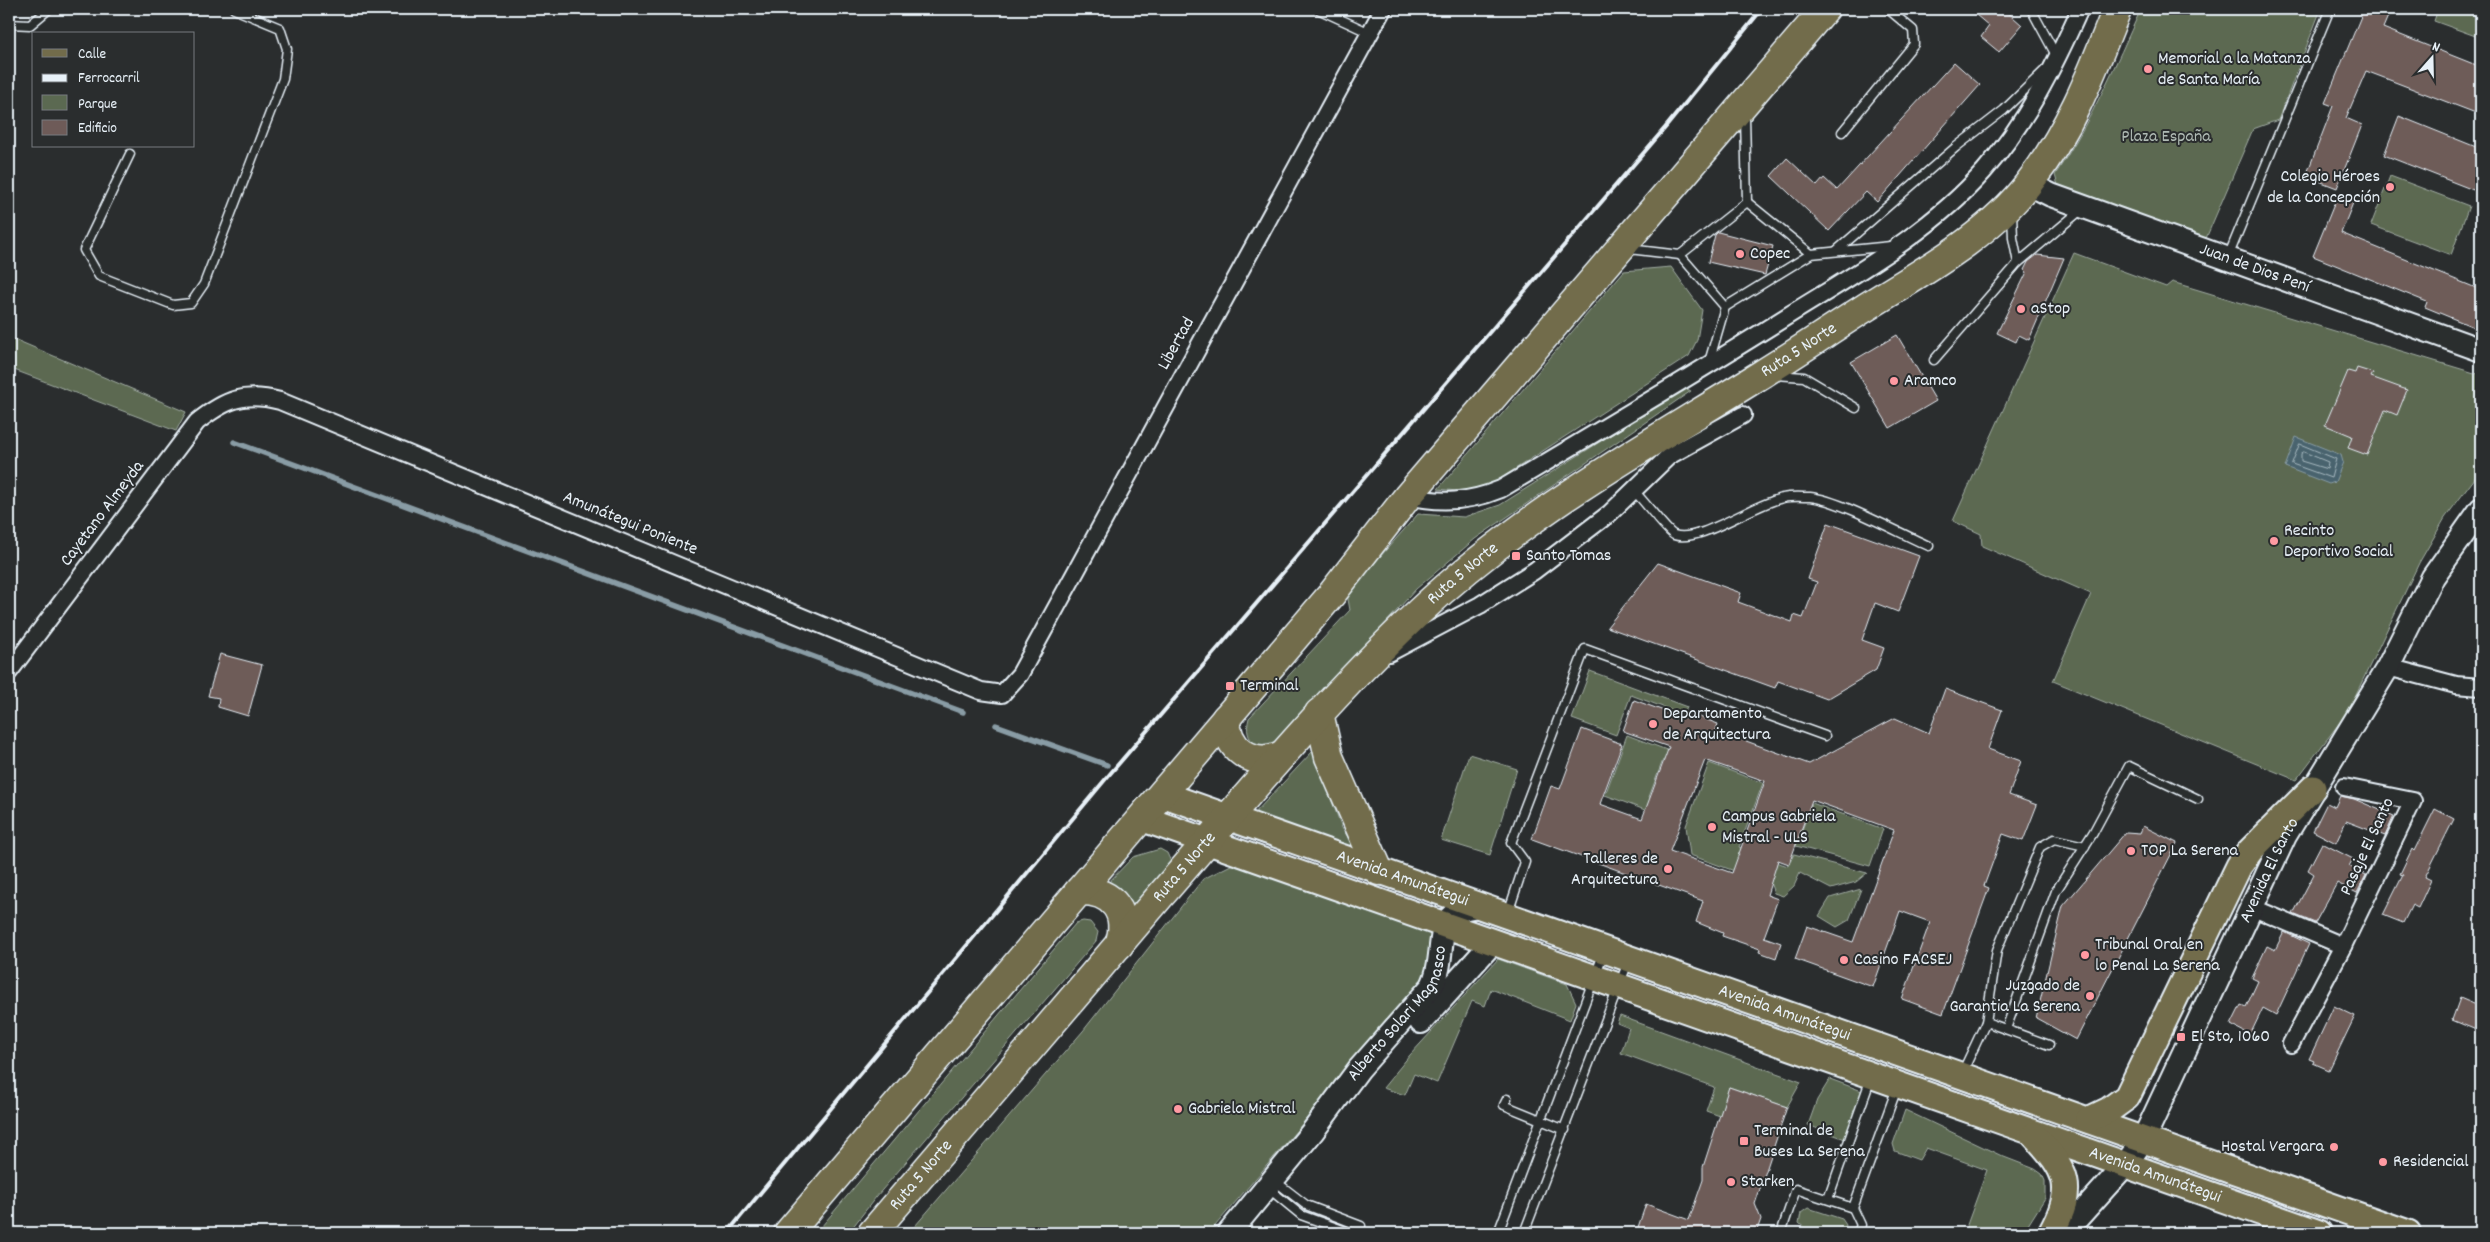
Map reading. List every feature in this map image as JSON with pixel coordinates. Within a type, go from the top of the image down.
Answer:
[{"type":"highway","points":[[788,1233],[1331,596],[1408,496],[1825,9]]},
{"type":"highway","name":"Ruta 5 Norte","points":[[872,1233],[1319,713],[1421,610],[1510,536],[1600,472],[1764,373],[1969,240],[2020,193],[2064,130],[2082,97],[2117,9]]},
{"type":"highway","points":[[1319,713],[1329,757],[1379,871]]},
{"type":"highway","points":[[1226,718],[1226,728],[1233,745],[1247,757],[1265,760],[1282,755]]},
{"type":"highway","points":[[1079,891],[1096,892],[1104,895],[1117,907],[1123,926],[1119,945]]},
{"type":"main road","points":[[2088,1120],[2109,1110],[2127,1097],[2239,866],[2250,851],[2313,788]]},
{"type":"main road","name":"Avenida Amunátegui","points":[[1162,794],[2408,1233]]},
{"type":"main road","name":"Avenida Amunátegui","points":[[1141,818],[2310,1232]]},
{"type":"main road","points":[[2031,1132],[2057,1159],[2064,1181],[2064,1203],[2051,1233]]},
{"type":"street","name":"Libertad","points":[[1002,694],[1020,674],[1383,9]]},
{"type":"street","points":[[1408,496],[1450,502],[1477,498],[1495,492],[1708,366],[1902,245],[1959,198],[1989,165],[2022,121],[2058,58],[2080,9]]},
{"type":"street","name":"Juan de Dios Pení","points":[[2020,193],[2051,196],[2084,207],[2481,350]]},
{"type":"street","name":"Amunátegui Poniente","points":[[242,396],[261,396],[280,401],[981,691],[1002,694]]},
{"type":"street","name":"Cayetano Almeyda","points":[[9,672],[197,422],[214,408],[242,396]]},
{"type":"street","points":[[1709,432],[1712,404]]},
{"type":"street","points":[[1357,673],[1534,571],[1596,524],[1633,490],[1644,477],[1669,456],[1709,432],[1743,415]]},
{"type":"street","name":"Avenida El Santo","points":[[2064,1233],[2125,1165],[2142,1140],[2285,836],[2388,667],[2433,578],[2481,509]]},
{"type":"street","points":[[2388,667],[2456,685],[2481,687]]},
{"type":"street","name":"Pasaje El Santo","points":[[2291,1044],[2343,946],[2413,801],[2344,787]]},
{"type":"street","name":"Alberto Solari Magnasco","points":[[1229,1233],[1313,1131],[1358,1069],[1432,986],[1439,971],[1440,942],[1445,925],[1459,910],[1481,906]]},
{"type":"street","points":[[2251,907],[2343,946]]},
{"type":"street","name":"Alberto Solari Magnasco","points":[[1313,1131],[1370,1079],[1493,942]]},
{"type":"lane","points":[[9,24],[30,25],[49,9]]},
{"type":"lane","points":[[130,154],[84,250],[99,276],[173,304],[191,303],[204,284],[284,79],[287,49],[280,28],[234,9]]},
{"type":"lane","points":[[1318,9],[1370,33]]},
{"type":"lane","points":[[1842,132],[1914,44],[1913,30],[1888,9]]},
{"type":"lane","points":[[1836,252],[1956,147],[2004,110],[2058,58],[2031,9]]},
{"type":"lane","points":[[2227,259],[2330,9]]},
{"type":"lane","points":[[1744,104],[1747,202],[1811,254]]},
{"type":"lane","points":[[2018,263],[2013,238],[2020,193]]},
{"type":"lane","points":[[1680,255],[1747,202]]},
{"type":"lane","points":[[1934,360],[2018,263],[2084,207]]},
{"type":"lane","points":[[1708,366],[1725,307],[1811,254],[1902,245]]},
{"type":"lane","points":[[1622,248],[1680,255],[1725,307]]},
{"type":"lane","points":[[1764,373],[1804,377],[1856,408]]},
{"type":"lane","points":[[1633,490],[1672,534],[1686,537],[1701,534],[1740,514],[1783,498],[1811,497],[1836,505],[1929,546]]},
{"type":"lane","points":[[1507,916],[1525,862],[1511,843],[1585,648],[1824,736]]},
{"type":"lane","points":[[2006,1029],[2056,891],[2129,766],[2198,799]]},
{"type":"lane","points":[[1961,1076],[1986,1022],[1997,950],[2040,847],[2054,839],[2084,846]]},
{"type":"lane","points":[[1498,1233],[1605,950]]},
{"type":"lane","points":[[1524,1233],[1630,959]]},
{"type":"lane","points":[[1986,1022],[2048,1044]]},
{"type":"lane","points":[[1828,1199],[1872,1076]]},
{"type":"lane","points":[[1853,1208],[1898,1085]]},
{"type":"lane","points":[[1507,1099],[1504,1105],[1565,1130]]},
{"type":"lane","points":[[1270,1183],[1306,1205],[1358,1231]]},
{"type":"lane","points":[[1270,1183],[1300,1214],[1358,1231]]},
{"type":"lane","points":[[1781,1233],[1796,1189],[1853,1208],[1861,1224],[1858,1233]]},
{"type":"green space","name":"Plaza España","points":[[2141,9],[2321,9],[2278,120],[2253,129],[2204,243],[2059,189],[2055,175],[2091,115]]},
{"type":"green space","points":[[2438,9],[2481,9],[2481,38],[2434,21]]},
{"type":"green space","points":[[2390,176],[2469,206],[2451,255],[2371,225]]},
{"type":"green space","name":"Recinto Deportivo Social","points":[[2074,253],[2166,287],[2172,282],[2481,375],[2481,470],[2445,518],[2419,563],[2347,713],[2296,780],[2053,681],[2091,594],[1982,546],[1981,534],[1953,521]]},
{"type":"green space","points":[[1671,267],[1702,310],[1697,340],[1689,356],[1492,484],[1466,492],[1438,489],[1624,271]]},
{"type":"green space","points":[[9,337],[186,412],[176,431],[9,368]]},
{"type":"green space","points":[[1685,388],[1691,391],[1475,539],[1416,589],[1276,746],[1256,746],[1253,743],[1248,733],[1249,718],[1350,610],[1347,594],[1418,514],[1464,517],[1500,505]]},
{"type":"green space","points":[[1590,671],[1687,707],[1684,715],[1631,695],[1616,735],[1572,719]]},
{"type":"green space","points":[[1627,735],[1672,752],[1673,764],[1663,760],[1649,797],[1665,804],[1661,816],[1605,795]]},
{"type":"green space","points":[[1313,751],[1342,828],[1358,853],[1252,816]]},
{"type":"green space","points":[[1469,754],[1517,769],[1490,855],[1441,840]]},
{"type":"green space","points":[[1709,763],[1763,783],[1739,847],[1765,857],[1757,879],[1690,855],[1686,826]]},
{"type":"green space","points":[[1812,803],[1883,829],[1870,866],[1796,846]]},
{"type":"green space","points":[[1160,849],[1167,853],[1172,864],[1131,915],[1105,886],[1133,857]]},
{"type":"green space","points":[[1794,854],[1867,873],[1856,882],[1831,889],[1800,873],[1794,886],[1783,896],[1774,893],[1769,880],[1776,862],[1788,866]]},
{"type":"green space","points":[[1239,861],[1438,932],[1435,976],[1374,1040],[1209,1233],[909,1233],[1083,1031],[1203,879]]},
{"type":"green space","points":[[1861,889],[1849,920],[1837,927],[1819,916],[1830,898]]},
{"type":"green space","points":[[1090,922],[1098,932],[1096,941],[876,1197],[848,1233],[816,1233],[1076,923]]},
{"type":"green space","points":[[1498,959],[1567,984],[1576,1003],[1570,1020],[1491,989],[1485,1006],[1472,1001],[1437,1083],[1414,1074],[1405,1095],[1383,1088],[1410,1055]]},
{"type":"green space","points":[[1620,1016],[1801,1082],[1787,1107],[1729,1087],[1720,1116],[1706,1111],[1714,1087],[1621,1053],[1629,1028],[1617,1023]]},
{"type":"green space","points":[[1830,1079],[1862,1091],[1845,1139],[1808,1125],[1817,1100]]},
{"type":"green space","points":[[1905,1110],[2004,1157],[2035,1169],[2042,1174],[2045,1181],[2045,1198],[2023,1233],[1964,1233],[1987,1170],[1926,1148],[1919,1160],[1895,1151],[1893,1144]]},
{"type":"green space","points":[[1808,1208],[1842,1219],[1846,1225],[1844,1233],[1810,1233],[1799,1223],[1801,1213]]},
{"type":"water","points":[[2296,437],[2341,455],[2343,462],[2335,482],[2329,484],[2285,467]]},
{"type":"building","points":[[1969,9],[2004,9],[2022,25],[1999,52],[1981,37],[1989,26]]},
{"type":"building","points":[[2364,9],[2391,9],[2383,28],[2481,67],[2481,115],[2366,71],[2346,118],[2362,125],[2337,188],[2306,176],[2333,106],[2325,103]]},
{"type":"building","points":[[1954,62],[1980,85],[1877,202],[1866,192],[1829,231],[1771,176],[1787,158],[1817,186],[1824,178],[1837,190]]},
{"type":"building","points":[[2399,116],[2481,149],[2481,193],[2384,155]]},
{"type":"building","points":[[2337,197],[2353,203],[2341,233],[2481,290],[2481,330],[2425,307],[2427,302],[2313,256]]},
{"type":"building","name":"Copec","points":[[1718,232],[1773,246],[1765,275],[1708,262],[1715,235]]},
{"type":"building","points":[[2037,255],[2064,258],[2029,340],[2019,335],[2016,342],[1997,333],[2027,272],[2024,270],[2028,262]]},
{"type":"building","name":"Aramco","points":[[1897,335],[1936,401],[1890,428],[1851,362]]},
{"type":"building","points":[[2357,368],[2373,373],[2371,377],[2407,390],[2397,415],[2385,410],[2367,455],[2348,448],[2352,436],[2325,425],[2348,371],[2355,373]]},
{"type":"building","points":[[1828,523],[1919,556],[1898,612],[1875,603],[1862,640],[1884,648],[1876,670],[1827,699],[1778,681],[1775,688],[1607,627],[1658,563],[1741,593],[1738,602],[1792,622],[1794,615],[1803,618],[1817,582],[1808,579]]},
{"type":"building","points":[[220,654],[262,665],[248,716],[218,707],[219,698],[208,696]]},
{"type":"building","points":[[1945,689],[2002,710],[1988,749],[2021,761],[2009,795],[2037,805],[2023,841],[2003,834],[1984,886],[1989,888],[1943,1014],[1902,999],[1930,922],[1900,911],[1873,987],[1795,959],[1807,926],[1853,942],[1894,830],[1812,800],[1789,864],[1778,860],[1767,895],[1778,899],[1764,937],[1781,943],[1776,958],[1759,952],[1760,949],[1722,936],[1723,933],[1696,922],[1703,901],[1532,839],[1551,786],[1560,789],[1582,729],[1622,744],[1600,804],[1642,819],[1669,747],[1623,731],[1634,700],[1686,719],[1689,713],[1718,724],[1716,730],[1809,764],[1895,718],[1929,733]],"holes":[[[1705,760],[1765,781],[1732,873],[1670,851]]]},
{"type":"building","points":[[2340,796],[2354,799],[2394,816],[2385,836],[2346,821],[2336,843],[2313,831],[2327,803],[2335,807]]},
{"type":"building","points":[[2435,809],[2454,819],[2425,877],[2431,880],[2418,908],[2412,905],[2403,923],[2383,915],[2403,875],[2400,874],[2412,849],[2414,851]]},
{"type":"building","points":[[2143,826],[2177,843],[2076,1040],[2036,1018],[2063,906],[2126,832],[2140,833]]},
{"type":"building","points":[[2322,843],[2353,859],[2349,866],[2366,875],[2357,893],[2337,883],[2315,923],[2293,914],[2314,874],[2308,870]]},
{"type":"building","points":[[2284,932],[2309,944],[2276,1015],[2263,1008],[2250,1035],[2231,1025],[2241,1005],[2246,1007],[2258,981],[2252,978],[2267,946],[2275,950]]},
{"type":"building","points":[[2460,998],[2481,1007],[2481,1032],[2452,1020]]},
{"type":"building","points":[[2334,1006],[2355,1016],[2329,1070],[2313,1063],[2314,1061],[2309,1059]]},
{"type":"building","name":"Terminal de Buses La Serena","points":[[1729,1087],[1787,1107],[1755,1204],[1761,1219],[1756,1233],[1636,1233],[1646,1204],[1689,1220],[1703,1180],[1703,1167]]},
{"type":"waterway","points":[[234,442],[963,712]]},
{"type":"waterway","points":[[996,725],[1107,765]]},
{"type":"railway","points":[[727,1233],[1109,775],[1665,128],[1762,9]]},
{"type":"place","name":"Memorial a la Matanza de Santa María","points":[[2148,69]]},
{"type":"place","name":"Colegio Héroes de la Concepción","points":[[2390,187]]},
{"type":"place","name":"Copec","points":[[1740,254]]},
{"type":"place","name":"aStop","points":[[2021,309]]},
{"type":"place","name":"Aramco","points":[[1894,381]]},
{"type":"place","name":"Recinto Deportivo Social","points":[[2274,541]]},
{"type":"place","name":"Santo Tomas","points":[[1516,556]]},
{"type":"place","name":"Terminal","points":[[1230,686]]},
{"type":"place","name":"Departamento de Arquitectura","points":[[1653,724]]},
{"type":"place","name":"Campus Gabriela Mistral - ULS","points":[[1712,827]]},
{"type":"place","name":"TOP La Serena","points":[[2131,851]]},
{"type":"place","name":"Talleres de Arquitectura","points":[[1668,869]]},
{"type":"place","name":"Tribunal Oral en lo Penal La Serena","points":[[2085,955]]},
{"type":"place","name":"Casino FACSEJ","points":[[1844,960]]},
{"type":"place","name":"Juzgado de Garantia La Serena","points":[[2090,996]]},
{"type":"place","name":"El Sto, 1060","points":[[2181,1037]]},
{"type":"place","name":"Gabriela Mistral","points":[[1178,1109]]},
{"type":"place","name":"Terminal de Buses La Serena","points":[[1744,1141]]},
{"type":"place","name":"Hostal Vergara","points":[[2334,1147]]},
{"type":"place","name":"Residencial","points":[[2383,1162]]},
{"type":"place","name":"Starken","points":[[1731,1182]]}]
